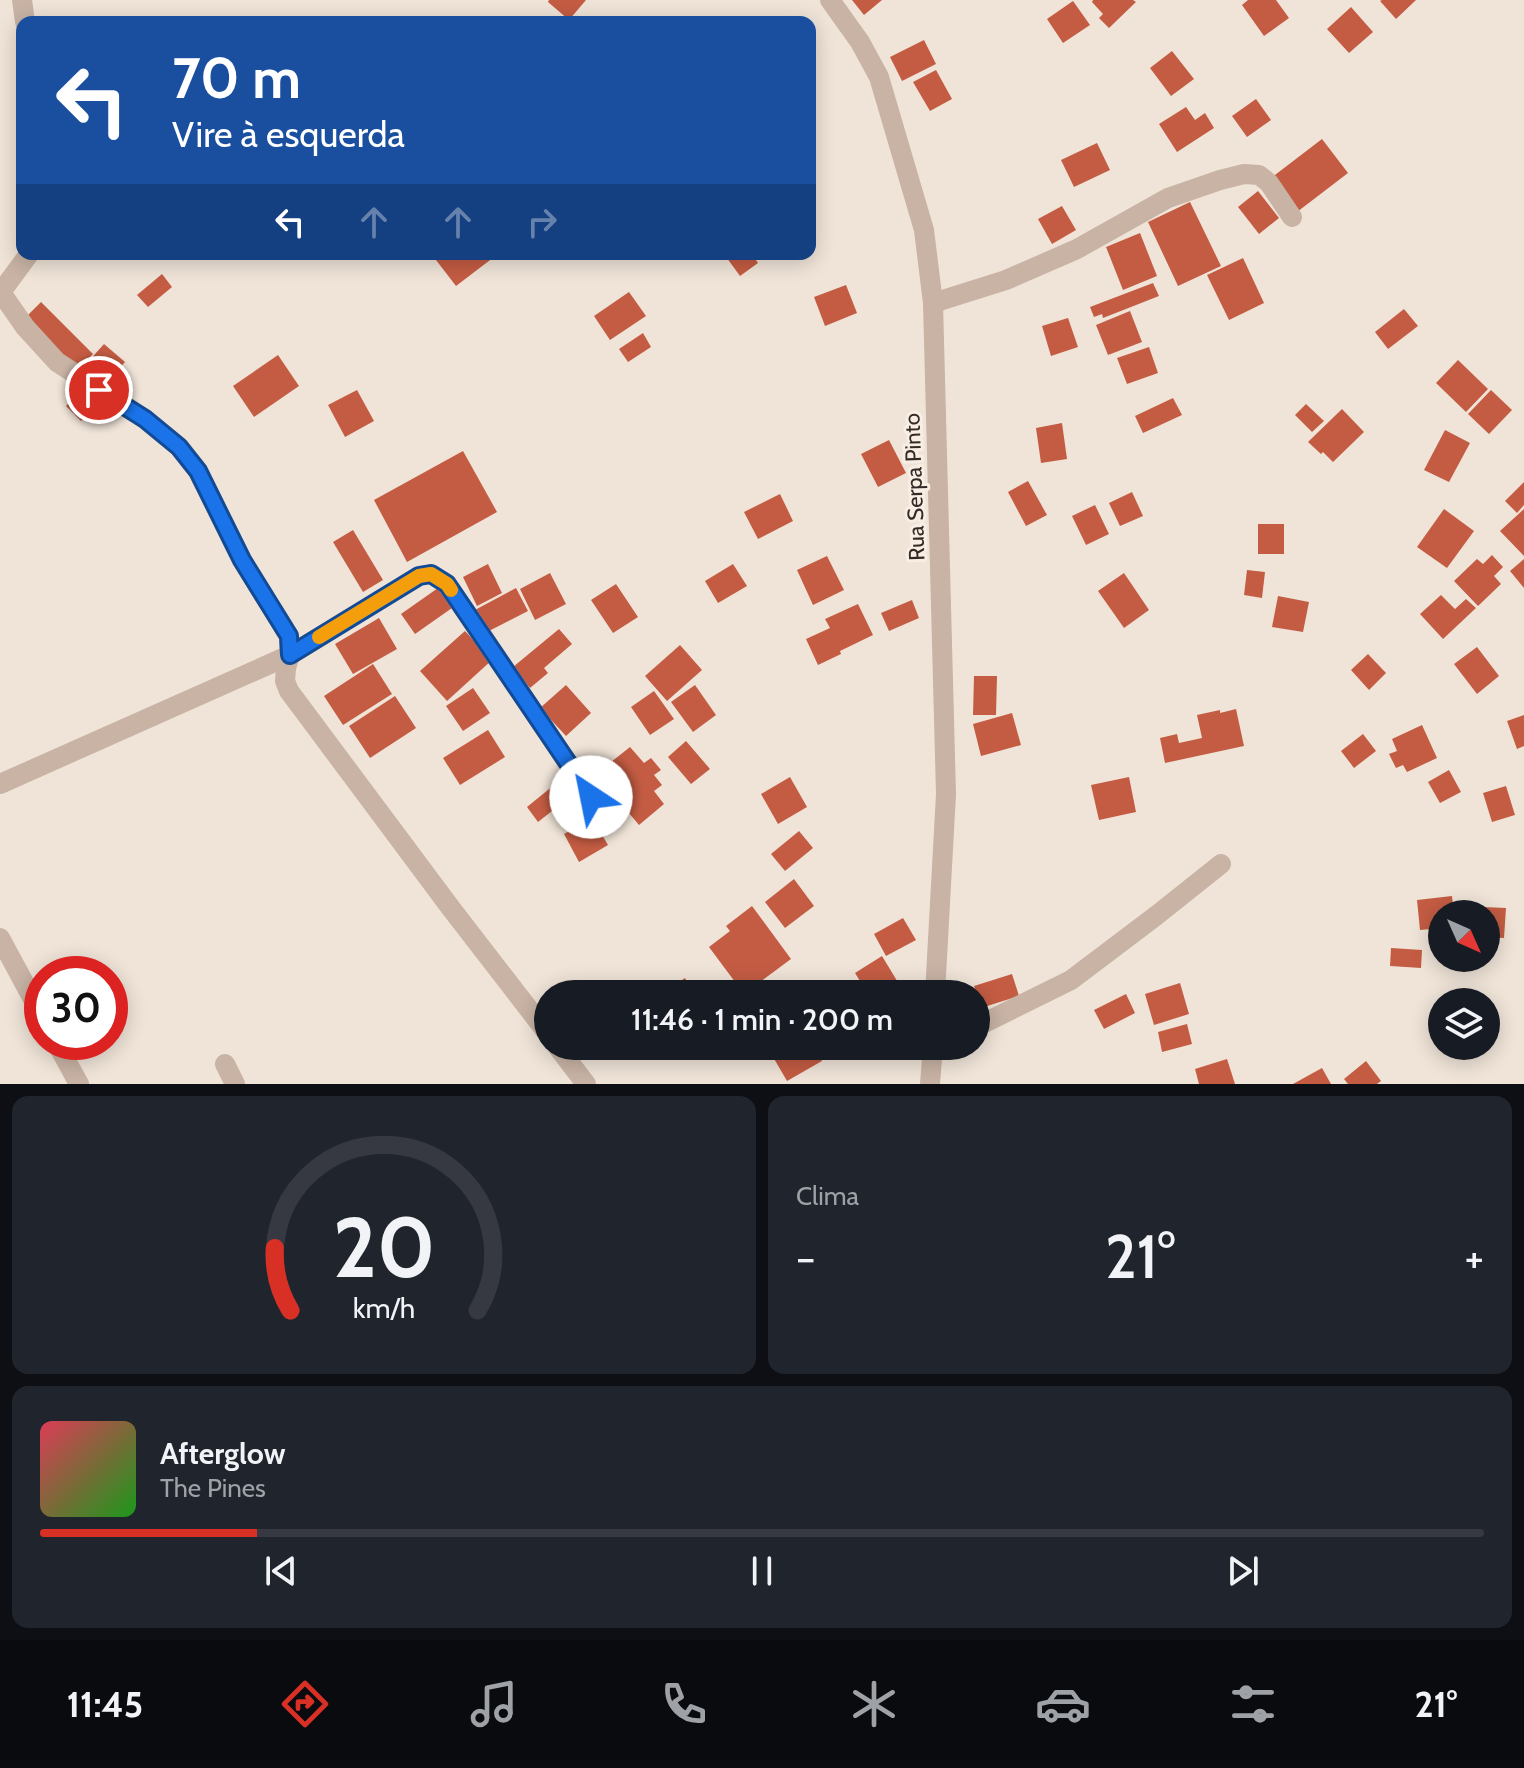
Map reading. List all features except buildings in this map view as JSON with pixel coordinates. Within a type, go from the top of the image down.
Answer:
[{"type":"street","name":"Rua Serpa Pinto","points":[[830,0],[860,42],[879,77],[924,230],[933,303],[946,794],[936,980]]},
{"type":"street","points":[[933,303],[1006,280],[1077,249],[1168,198],[1244,174],[1259,175],[1269,183],[1292,217]]},
{"type":"street","points":[[24,260],[0,292],[25,327],[57,362],[145,419],[179,447],[198,471],[242,560],[289,636],[290,655],[285,681],[289,691],[534,1016]]},
{"type":"street","points":[[0,784],[290,655],[419,576],[431,574],[447,584],[591,797]]},
{"type":"street","points":[[990,1020],[1071,980],[1221,864]]},
{"type":"street","points":[[0,938],[24,983]]},
{"type":"street","points":[[66,1060],[79,1084]]},
{"type":"street","points":[[568,1060],[586,1084]]},
{"type":"street","points":[[930,1084],[933,1060]]},
{"type":"street","points":[[225,1064],[235,1084]]},
{"type":"slow traffic","points":[[319,637],[419,576],[431,574],[451,590]]},
{"type":"route","points":[[99,390],[145,419],[179,447],[198,471],[242,560],[289,636],[290,655],[419,576],[431,574],[447,584],[591,797]]}]
